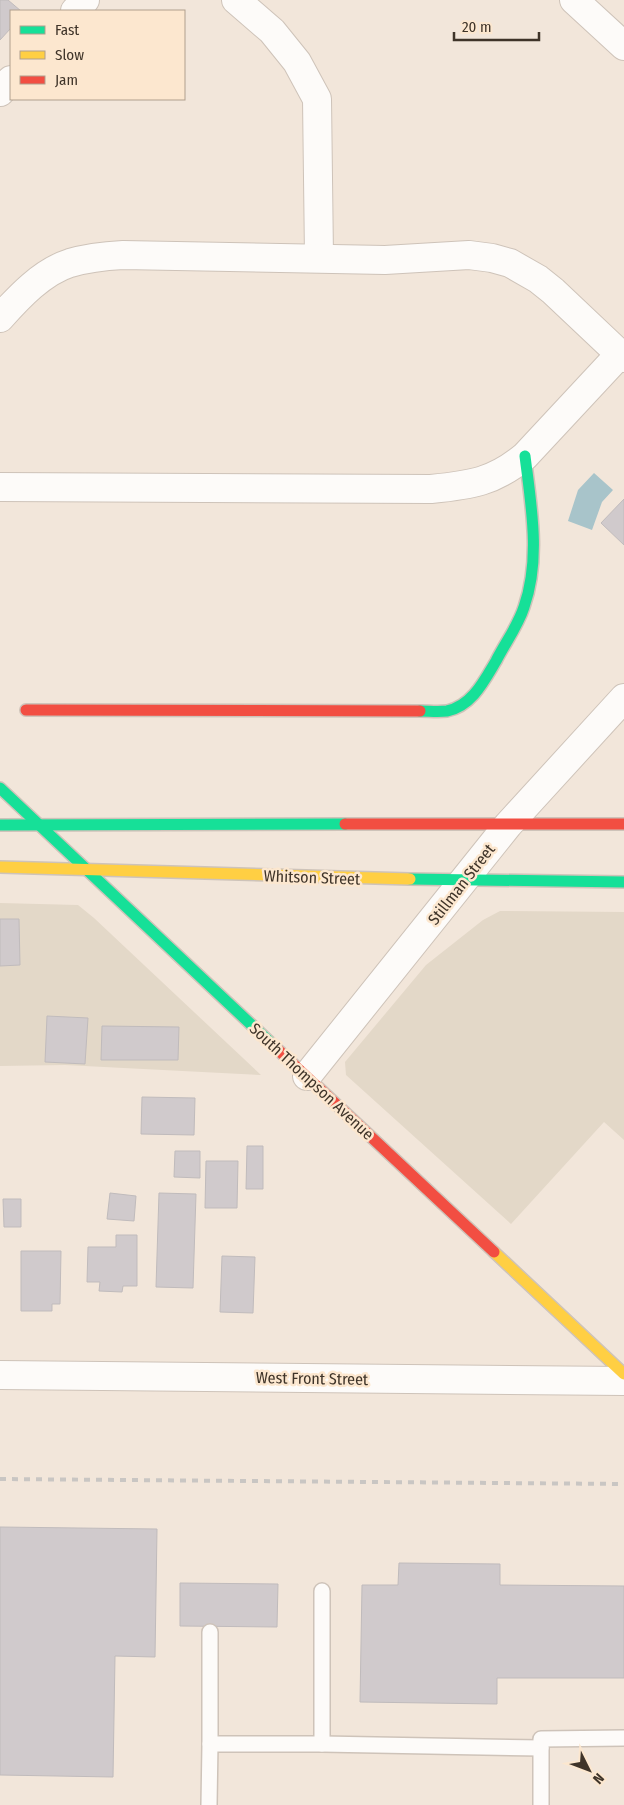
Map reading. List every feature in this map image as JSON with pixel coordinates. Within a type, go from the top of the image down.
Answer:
[{"type":"street","points":[[236,0],[272,31],[297,62],[317,99],[319,258]]},
{"type":"street","points":[[574,0],[624,46]]},
{"type":"street","points":[[0,92],[10,81]]},
{"type":"street","points":[[0,318],[27,290],[46,276],[68,264],[91,258],[123,255],[385,260],[469,255],[510,263],[538,279],[622,356],[525,456],[509,469],[478,483],[431,489],[0,486]]},
{"type":"street","points":[[26,710],[437,711],[454,709],[473,695],[484,682],[524,608],[529,592],[532,507],[525,456]]},
{"type":"street","name":"Stillman Street","points":[[307,1076],[508,825],[624,698]]},
{"type":"street","name":"South Thompson Avenue","points":[[0,788],[624,1374]]},
{"type":"street","points":[[0,825],[624,824]]},
{"type":"street","name":"Whitson Street","points":[[0,867],[463,881],[624,882]]},
{"type":"street","name":"West Front Street","points":[[0,1375],[624,1381]]},
{"type":"lane","points":[[322,1591],[322,1744]]},
{"type":"lane","points":[[209,1805],[210,1632]]},
{"type":"lane","points":[[541,1805],[541,1739],[624,1738]]},
{"type":"lane","points":[[210,1744],[541,1748]]},
{"type":"shaded area","points":[[0,903],[78,905],[261,1075],[65,1065],[0,1066]]},
{"type":"shaded area","points":[[500,911],[624,912],[624,1140],[604,1122],[511,1224],[346,1075],[345,1062],[426,965],[483,920]]},
{"type":"water","points":[[594,473],[613,490],[602,502],[592,530],[568,521],[578,490]]},
{"type":"building","points":[[0,0],[8,0],[20,10],[10,10],[10,29],[0,40]]},
{"type":"building","points":[[624,499],[624,545],[601,523]]},
{"type":"building","points":[[0,919],[19,919],[20,965],[0,966]]},
{"type":"building","points":[[47,1016],[88,1018],[85,1064],[45,1062]]},
{"type":"building","points":[[102,1026],[179,1027],[178,1060],[101,1060]]},
{"type":"building","points":[[142,1097],[195,1098],[194,1135],[141,1134]]},
{"type":"building","points":[[247,1146],[263,1146],[263,1189],[246,1189]]},
{"type":"building","points":[[175,1151],[200,1151],[200,1178],[174,1177]]},
{"type":"building","points":[[206,1161],[238,1161],[237,1208],[205,1208]]},
{"type":"building","points":[[110,1193],[136,1196],[134,1221],[107,1219]]},
{"type":"building","points":[[159,1193],[196,1194],[193,1288],[156,1287]]},
{"type":"building","points":[[3,1199],[21,1199],[21,1227],[4,1227]]},
{"type":"building","points":[[116,1235],[137,1235],[137,1286],[123,1286],[122,1292],[99,1291],[100,1282],[87,1282],[88,1247],[116,1247]]},
{"type":"building","points":[[21,1251],[61,1251],[60,1304],[52,1304],[52,1311],[21,1311]]},
{"type":"building","points":[[222,1256],[255,1257],[253,1313],[220,1312]]},
{"type":"building","points":[[0,1527],[157,1529],[155,1657],[115,1656],[113,1777],[0,1775]]},
{"type":"building","points":[[399,1563],[500,1564],[500,1585],[624,1586],[624,1678],[497,1678],[497,1704],[360,1702],[362,1585],[398,1585]]},
{"type":"building","points":[[180,1583],[278,1584],[277,1627],[180,1626]]},
{"type":"railway","points":[[0,1479],[624,1484]]},
{"type":"traffic: fast","points":[[420,711],[447,711],[464,704],[487,677],[515,628],[524,607],[529,589],[533,551],[532,513],[525,456]]},
{"type":"traffic: fast","points":[[0,788],[275,1047]]},
{"type":"traffic: fast","points":[[0,825],[345,824]]},
{"type":"traffic: fast","points":[[410,879],[624,882]]},
{"type":"traffic: slow","points":[[0,867],[410,879]]},
{"type":"traffic: slow","points":[[494,1252],[624,1374]]},
{"type":"traffic: jam","points":[[26,710],[420,711]]},
{"type":"traffic: jam","points":[[345,824],[624,824]]},
{"type":"traffic: jam","points":[[275,1047],[494,1252]]}]
